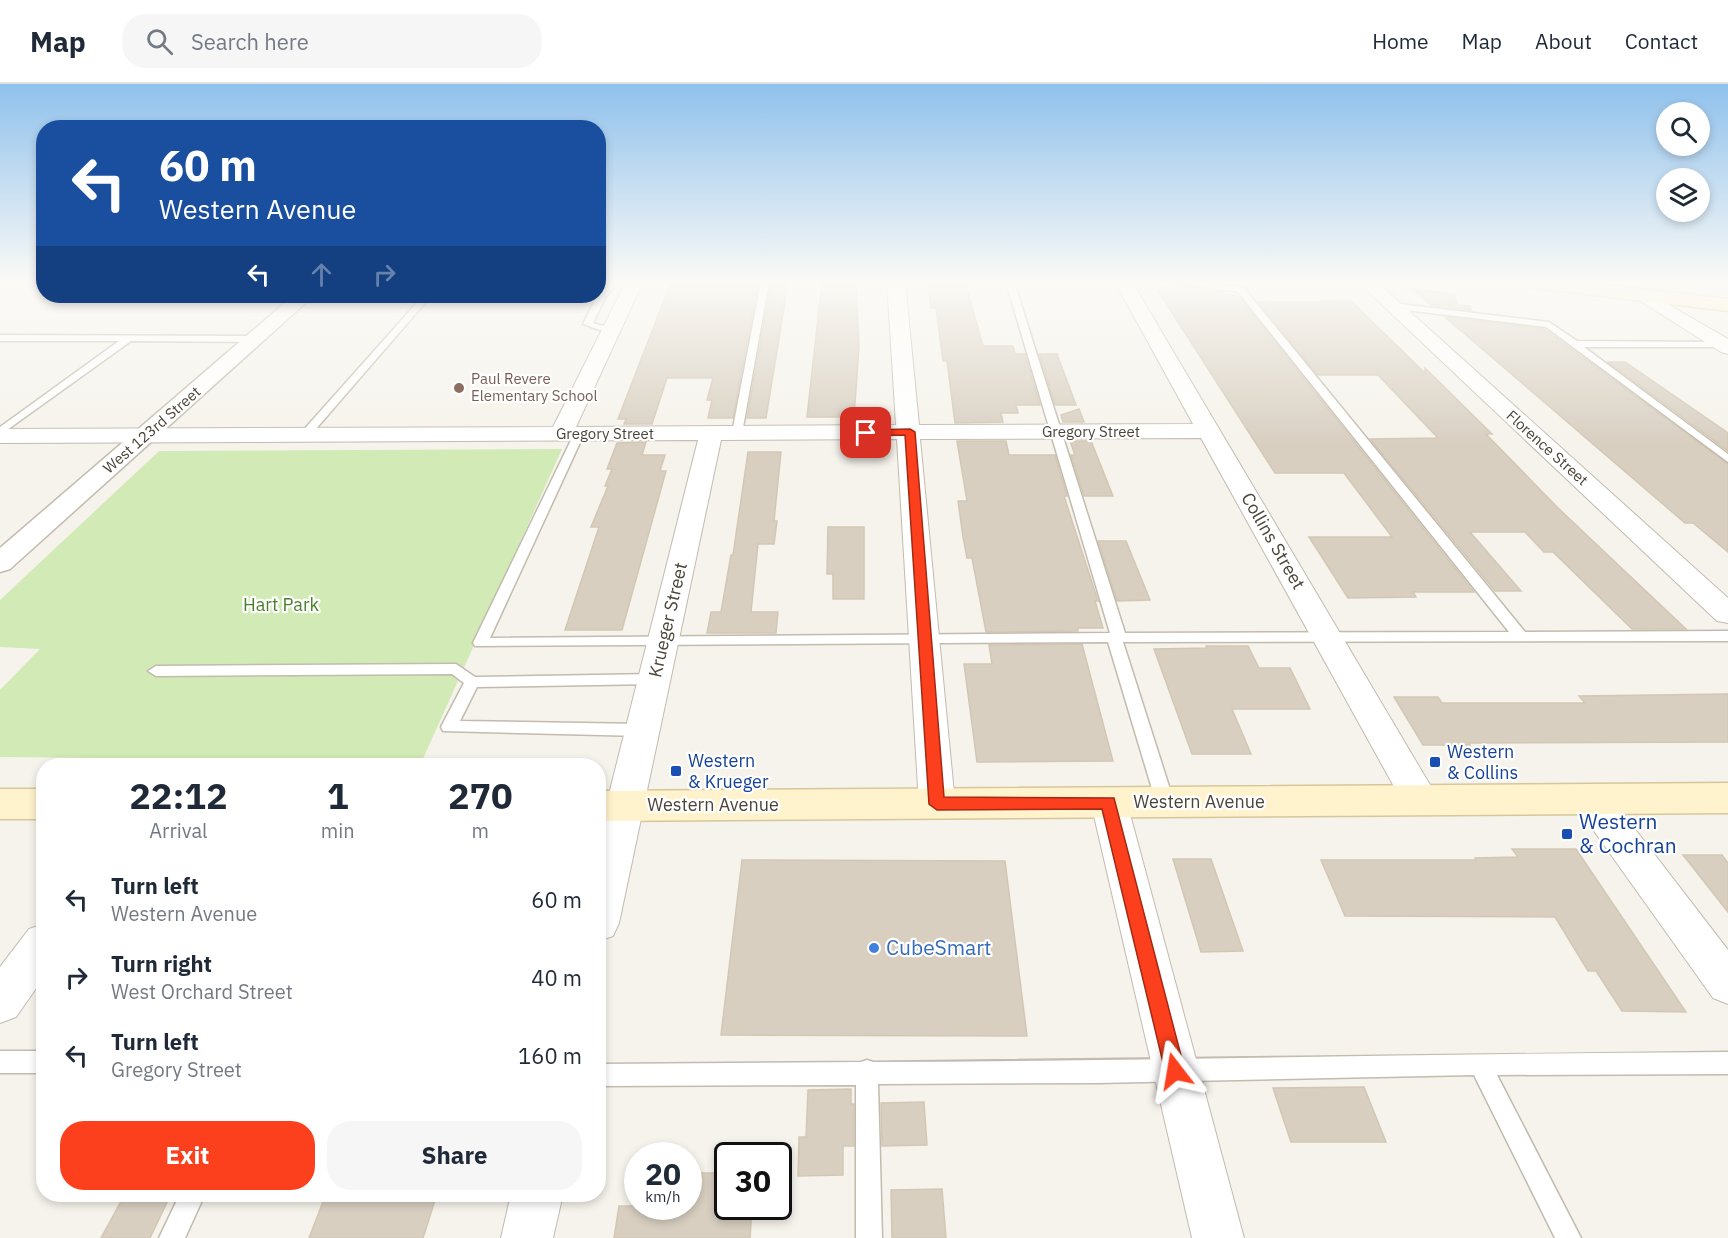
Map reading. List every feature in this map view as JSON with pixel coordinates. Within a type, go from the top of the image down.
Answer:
[{"type":"main road","name":"Western Avenue","points":[[611,806],[1728,798]]},
{"type":"main road","points":[[0,804],[36,804]]},
{"type":"street","name":"West 123rd Street","points":[[0,563],[259,336]]},
{"type":"street","points":[[570,434],[609,336]]},
{"type":"street","points":[[901,336],[937,804]]},
{"type":"street","name":"Collins Street","points":[[1154,336],[1420,800]]},
{"type":"street","name":"Florence Street","points":[[1425,336],[1728,614]]},
{"type":"street","points":[[1708,336],[1725,346]]},
{"type":"street","name":"Gregory Street","points":[[0,434],[304,436],[1210,431]]},
{"type":"street","name":"Krueger Street","points":[[606,851],[611,806],[642,730],[663,641],[724,433]]},
{"type":"street","points":[[1592,800],[1728,984]]},
{"type":"street","points":[[1109,803],[1218,1238]]},
{"type":"street","points":[[0,1002],[36,953]]},
{"type":"street","points":[[527,1238],[535,1202]]},
{"type":"lane","points":[[304,436],[392,336]]},
{"type":"lane","points":[[724,433],[750,336]]},
{"type":"lane","points":[[1026,336],[1165,802]]},
{"type":"lane","points":[[1278,336],[1521,637]]},
{"type":"lane","points":[[1564,336],[1728,459]]},
{"type":"lane","points":[[0,338],[255,339]]},
{"type":"lane","points":[[0,434],[130,338]]},
{"type":"lane","points":[[1575,344],[1725,346]]},
{"type":"lane","points":[[570,434],[480,643],[925,638],[1728,636]]},
{"type":"lane","points":[[156,671],[456,669],[472,682],[654,679]]},
{"type":"lane","points":[[472,682],[449,727],[642,730]]},
{"type":"lane","points":[[0,1062],[36,1062]]},
{"type":"lane","points":[[606,1075],[867,1071],[1175,1071],[1480,1064],[1728,1063]]},
{"type":"lane","points":[[1480,1064],[1568,1238]]},
{"type":"lane","points":[[867,1071],[869,1238]]},
{"type":"lane","points":[[172,1238],[189,1202]]},
{"type":"green space","name":"Hart Park","points":[[562,449],[423,758],[0,757],[0,690],[40,649],[0,647],[0,600],[159,451]]},
{"type":"building","points":[[650,336],[748,336],[733,418],[708,418],[712,400],[707,400],[713,378],[667,378],[652,424],[624,424],[626,419],[618,419]]},
{"type":"building","points":[[762,336],[779,336],[766,418],[747,418]]},
{"type":"building","points":[[816,336],[858,336],[854,417],[807,417]]},
{"type":"building","points":[[940,336],[980,336],[983,346],[1013,346],[1015,354],[1025,354],[1040,405],[1016,405],[1018,413],[1001,413],[1003,422],[955,423],[947,361],[943,361]]},
{"type":"building","points":[[1187,336],[1270,336],[1474,592],[1413,592],[1416,597],[1348,598],[1309,537],[1392,537],[1344,473],[1275,473]]},
{"type":"building","points":[[1286,336],[1387,336],[1425,373],[1425,368],[1492,434],[1486,434],[1558,508],[1686,629],[1632,629],[1553,552],[1544,552],[1525,532],[1470,532],[1521,591],[1495,591],[1370,439],[1438,438],[1378,375],[1318,375]]},
{"type":"building","points":[[1467,336],[1553,336],[1728,464],[1728,552],[1693,523],[1685,523]]},
{"type":"building","points":[[1039,354],[1057,354],[1076,405],[1055,405]]},
{"type":"building","points":[[1608,362],[1625,362],[1728,433],[1728,451]]},
{"type":"building","points":[[1079,409],[1084,422],[1063,422],[1061,415]]},
{"type":"building","points":[[957,441],[1006,441],[1009,455],[1055,455],[1067,496],[1064,496],[1098,601],[1095,601],[1103,628],[1078,628],[1078,631],[986,632],[972,558],[967,558],[963,537],[958,501],[967,501]]},
{"type":"building","points":[[1070,441],[1091,441],[1113,496],[1084,496],[1071,455],[1075,455]]},
{"type":"building","points":[[646,442],[642,455],[665,455],[660,471],[666,471],[622,630],[565,630],[599,527],[591,527],[608,486],[605,486],[612,469],[607,469],[617,443]]},
{"type":"building","points":[[748,452],[781,452],[774,544],[758,544],[751,612],[778,612],[776,633],[707,633],[711,612],[721,612],[731,555],[733,555]]},
{"type":"building","points":[[828,527],[864,527],[864,599],[833,599],[833,574],[827,574]]},
{"type":"building","points":[[1098,541],[1126,541],[1150,600],[1117,601]]},
{"type":"building","points":[[1082,644],[1113,761],[977,762],[964,664],[992,664],[989,645]]},
{"type":"building","points":[[1206,646],[1248,646],[1259,668],[1290,668],[1310,709],[1232,709],[1251,754],[1192,754],[1154,649],[1207,648]]},
{"type":"building","points":[[1728,694],[1728,742],[1469,743],[1470,745],[1423,745],[1394,697],[1438,697],[1442,703],[1585,703],[1579,696]]},
{"type":"building","points":[[1512,849],[1576,849],[1686,1012],[1622,1011],[1596,971],[1588,971],[1555,917],[1345,916],[1321,860],[1476,860],[1475,858],[1518,857]]},
{"type":"building","points":[[1683,855],[1722,855],[1728,863],[1728,912]]},
{"type":"building","points":[[1173,859],[1211,859],[1243,951],[1201,952]]},
{"type":"building","name":"CubeSmart","points":[[742,860],[1005,861],[1027,1036],[721,1035]]},
{"type":"building","points":[[1364,1087],[1386,1142],[1291,1142],[1273,1088]]},
{"type":"building","points":[[851,1089],[851,1104],[854,1104],[854,1146],[843,1146],[843,1175],[798,1176],[799,1137],[806,1137],[808,1090]]},
{"type":"building","points":[[924,1102],[927,1145],[882,1146],[881,1103]]},
{"type":"building","points":[[702,1173],[714,1173],[714,1220],[751,1220],[750,1238],[614,1238],[619,1206],[624,1206],[624,1220],[702,1220]]},
{"type":"building","points":[[942,1189],[946,1238],[892,1238],[891,1190]]},
{"type":"building","points":[[121,1202],[167,1202],[150,1238],[101,1238]]},
{"type":"building","points":[[323,1202],[434,1202],[423,1238],[309,1238]]},
{"type":"place","name":"Paul Revere Elementary School","points":[[459,388]]},
{"type":"place","name":"Western & Collins","points":[[1435,762]]},
{"type":"place","name":"Western & Krueger","points":[[676,771]]},
{"type":"place","name":"Western & Cochran","points":[[1567,834]]},
{"type":"place","name":"CubeSmart","points":[[874,948]]},
{"type":"route","points":[[866,433],[910,432],[937,804],[1109,803],[1175,1071]]}]
